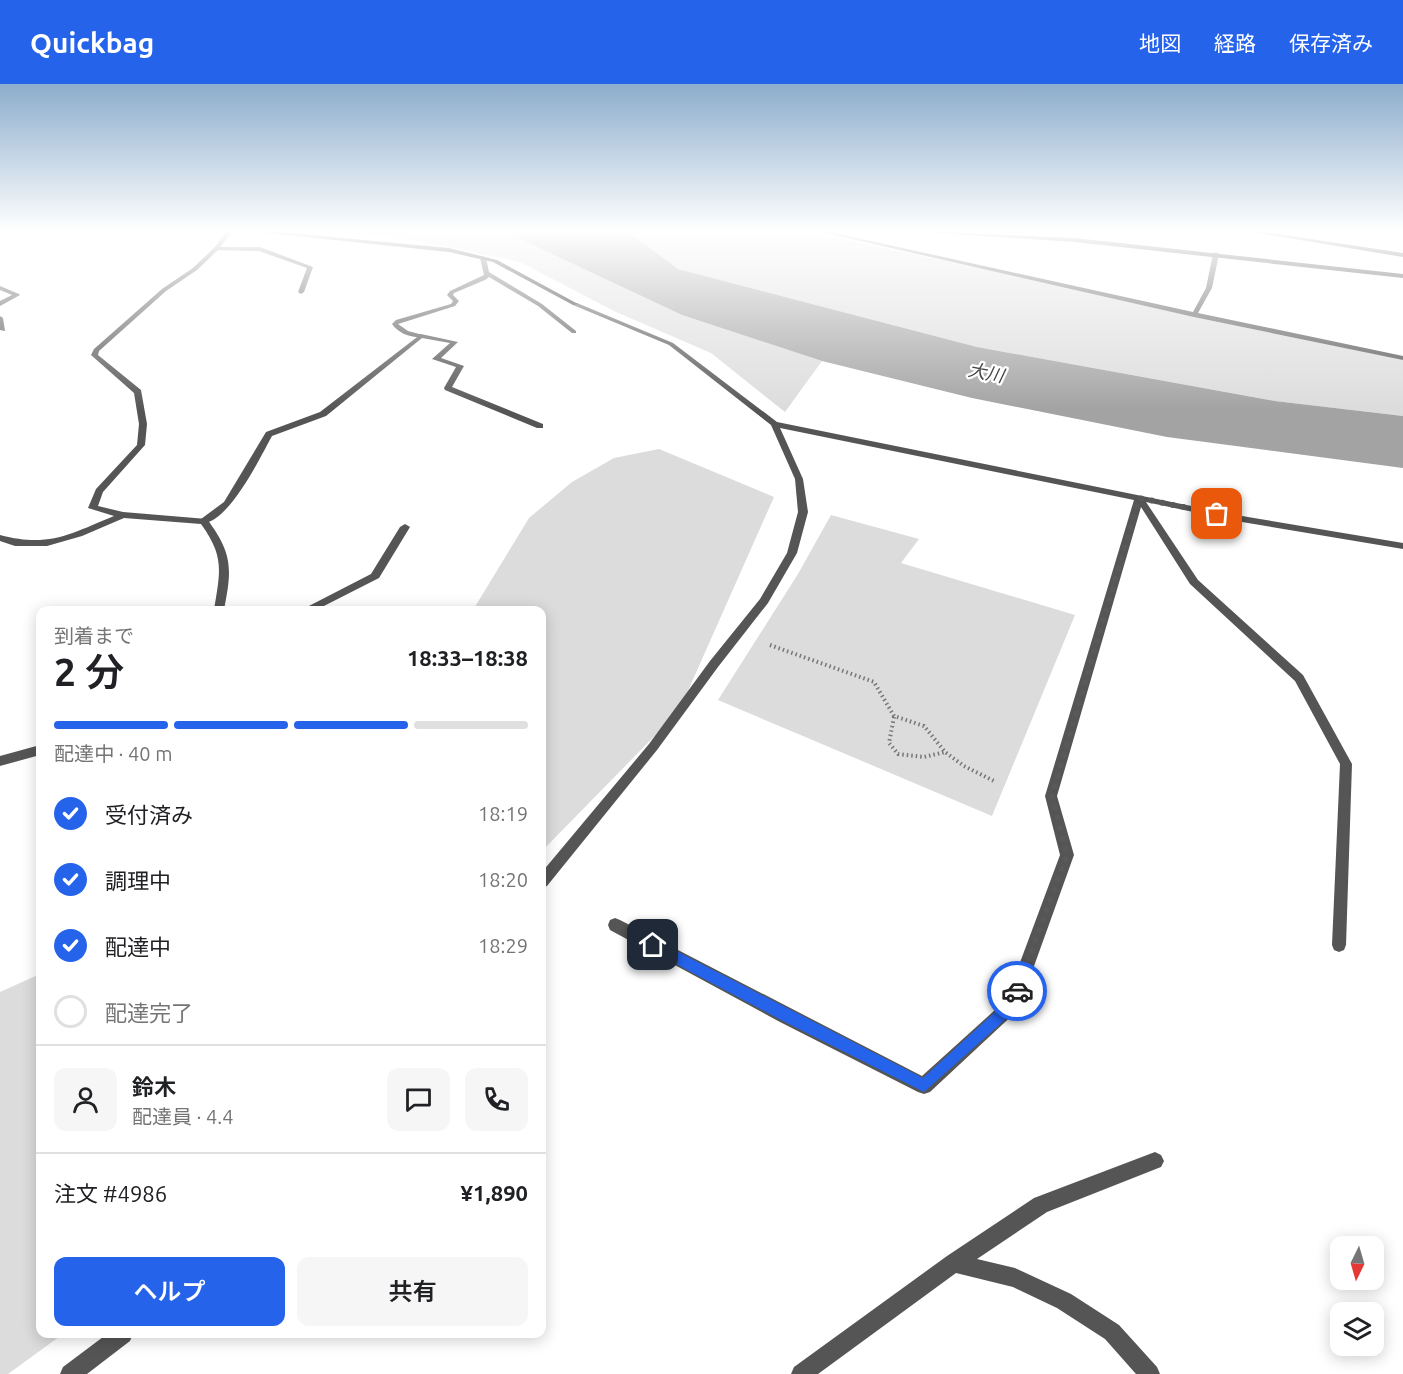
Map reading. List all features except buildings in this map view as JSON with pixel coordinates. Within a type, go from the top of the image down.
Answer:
[{"type":"street","points":[[0,304],[17,295],[5,290]]},
{"type":"street","points":[[164,290],[96,350],[94,355],[138,392],[143,424],[141,445],[99,491],[93,508],[123,515],[204,521],[227,504],[245,477],[268,434],[323,414],[421,336]]},
{"type":"street","points":[[456,290],[450,295],[456,301],[453,305],[398,321],[395,324],[398,329],[405,332],[455,342],[436,359],[460,366],[448,388],[540,426]]},
{"type":"street","points":[[515,290],[540,305],[574,332]]},
{"type":"street","points":[[549,290],[575,304],[671,344],[774,424],[1236,518],[1403,546]]},
{"type":"street","points":[[1083,290],[1403,358]]},
{"type":"street","points":[[1194,315],[1208,290]]},
{"type":"street","points":[[0,318],[3,330]]},
{"type":"street","points":[[546,877],[653,747],[764,601],[792,553],[803,512],[799,479],[774,424]]},
{"type":"street","points":[[615,925],[924,1086],[1012,1005],[1067,855],[1052,796],[1139,498]]},
{"type":"street","points":[[1139,498],[1194,582],[1299,678],[1346,764],[1339,945]]},
{"type":"street","points":[[0,538],[8,542],[38,546],[123,515]]},
{"type":"street","points":[[204,521],[217,538],[226,560],[220,606]]},
{"type":"street","points":[[317,606],[375,576],[405,526]]},
{"type":"street","points":[[0,761],[36,751]]},
{"type":"street","points":[[801,1374],[954,1263],[1041,1205],[1155,1161]]},
{"type":"street","points":[[954,1263],[1015,1278],[1064,1301],[1112,1332],[1150,1374]]},
{"type":"street","points":[[70,1374],[118,1338]]},
{"type":"path","points":[[738,634],[874,682],[894,716],[889,743],[898,754],[924,757],[945,752]]},
{"type":"path","points":[[894,716],[924,726],[945,752],[964,766],[996,782]]},
{"type":"shaded area","points":[[574,290],[629,290],[682,315],[822,361],[785,412],[711,353],[616,312]]},
{"type":"shaded area","points":[[759,290],[1080,290],[1403,358],[1403,416],[1275,401],[977,347]]},
{"type":"shaded area","points":[[659,449],[774,497],[679,711],[546,847],[546,606],[475,606],[529,518],[572,482],[614,458]]},
{"type":"shaded area","points":[[831,515],[919,539],[901,563],[1075,615],[992,816],[718,700],[798,574]]},
{"type":"shaded area","points":[[36,976],[36,1338],[58,1338],[8,1374],[0,1374],[0,992]]},
{"type":"water","name":"大川","points":[[629,290],[759,290],[977,347],[1275,401],[1403,416],[1403,468],[1167,437],[972,398],[822,361],[682,315]]},
{"type":"way so far","points":[[1017,991],[1067,855],[1052,796],[1139,498],[1217,514]]},
{"type":"route","points":[[653,945],[924,1086],[1012,1005],[1017,991]]}]
